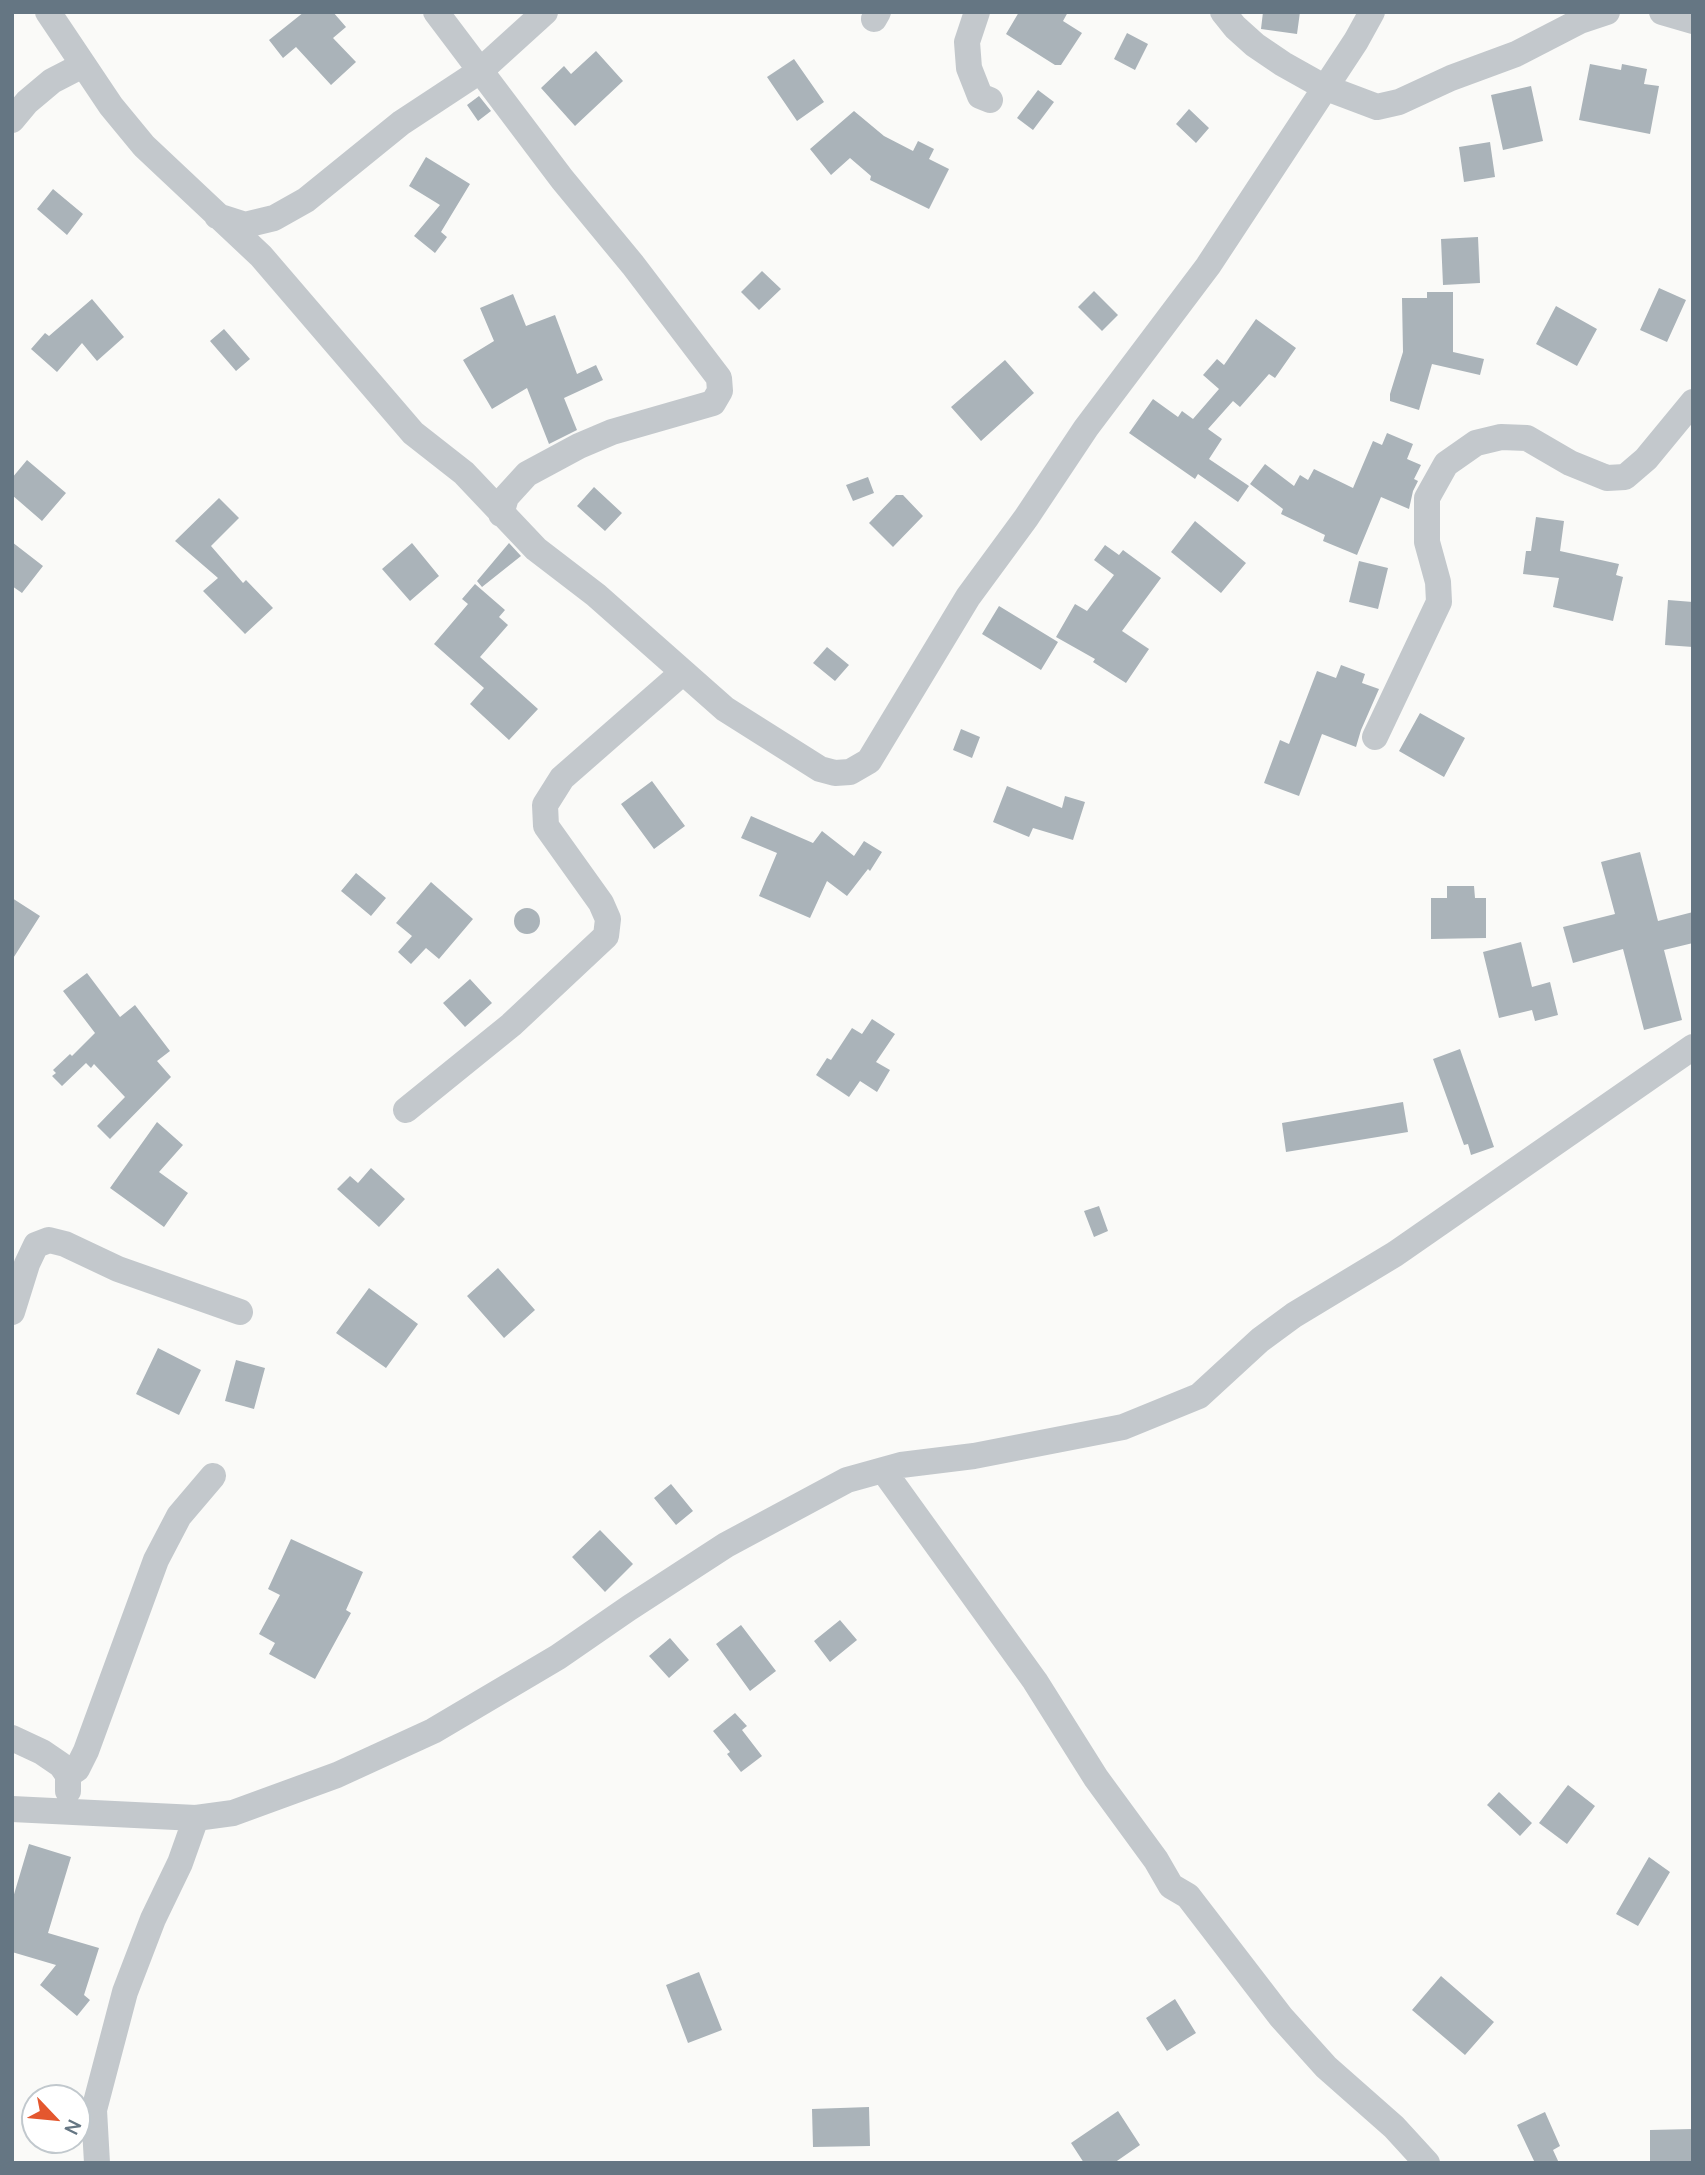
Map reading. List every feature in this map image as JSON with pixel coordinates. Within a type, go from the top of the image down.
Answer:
[{"type":"street","points":[[48,12],[111,106],[144,146],[261,256],[414,433],[464,473],[536,549],[596,595],[725,709],[820,769],[835,773],[850,772],[869,761],[968,597],[1026,518],[1086,428],[1208,266],[1356,41],[1372,12]]},
{"type":"street","points":[[436,12],[719,378],[720,391],[713,403],[612,432],[527,474],[506,496],[501,514]]},
{"type":"street","points":[[215,215],[245,225],[274,218],[306,200],[401,124],[480,71],[545,12]]},
{"type":"street","points":[[978,12],[967,42],[969,68],[980,96],[990,100]]},
{"type":"street","points":[[1223,12],[1255,45],[1324,88],[1377,107],[1399,102],[1451,78],[1516,54],[1580,21],[1607,12]]},
{"type":"street","points":[[1662,12],[1693,21]]},
{"type":"street","points":[[12,120],[27,102],[52,81],[83,65]]},
{"type":"street","points":[[1375,737],[1439,602],[1438,582],[1427,542],[1427,498],[1446,464],[1476,443],[1502,437],[1527,438],[1570,463],[1607,478],[1625,477],[1646,459],[1693,402]]},
{"type":"street","points":[[407,1110],[511,1025],[606,936],[608,919],[600,903],[546,826],[545,805],[562,778],[682,673]]},
{"type":"street","points":[[12,1809],[196,1818],[233,1813],[337,1775],[433,1731],[558,1657],[726,1545],[848,1480],[901,1465],[974,1455],[1123,1427],[1199,1396],[1260,1340],[1294,1315],[1395,1254],[1693,1046]]},
{"type":"street","points":[[12,1312],[36,1245],[49,1240],[65,1244],[118,1269],[240,1312]]},
{"type":"street","points":[[883,1470],[1035,1681],[1096,1778],[1156,1860],[1171,1886],[1188,1896],[1281,2018],[1326,2067],[1394,2127],[1427,2163]]},
{"type":"street","points":[[68,1775],[77,1769],[86,1751],[156,1560],[179,1516],[214,1476]]},
{"type":"street","points":[[12,1738],[61,1765],[68,1775],[67,1810]]},
{"type":"street","points":[[97,2163],[94,2110],[125,1992],[153,1919],[180,1863],[196,1818]]},
{"type":"building","points":[[304,12],[333,12],[346,27],[333,38],[356,62],[331,85],[296,47],[283,58],[269,40]]},
{"type":"building","points":[[1019,12],[1068,12],[1063,21],[1082,33],[1061,65],[1055,65],[1006,34]]},
{"type":"building","points":[[1263,12],[1300,12],[1297,34],[1261,29]]},
{"type":"building","points":[[1127,33],[1148,44],[1135,70],[1114,59]]},
{"type":"building","points":[[596,51],[623,81],[575,126],[541,88],[564,66],[571,74]]},
{"type":"building","points":[[794,59],[824,102],[797,121],[767,77]]},
{"type":"building","points":[[1590,64],[1621,70],[1622,64],[1647,69],[1644,84],[1659,86],[1650,134],[1579,120]]},
{"type":"building","points":[[1531,86],[1543,141],[1503,150],[1491,95]]},
{"type":"building","points":[[1038,90],[1054,102],[1033,130],[1017,118]]},
{"type":"building","points":[[479,96],[491,111],[478,121],[467,105]]},
{"type":"building","points":[[1189,109],[1209,128],[1196,143],[1176,124]]},
{"type":"building","points":[[854,111],[884,136],[913,151],[918,141],[934,149],[929,159],[949,169],[929,209],[870,180],[871,176],[850,158],[831,175],[810,149]]},
{"type":"building","points":[[1490,142],[1495,177],[1464,182],[1459,147]]},
{"type":"building","points":[[426,157],[470,184],[441,232],[447,237],[435,253],[414,236],[440,205],[409,186]]},
{"type":"building","points":[[53,189],[83,214],[67,235],[37,209]]},
{"type":"building","points":[[1478,237],[1480,283],[1443,285],[1441,239]]},
{"type":"building","points":[[762,271],[781,289],[759,310],[741,292]]},
{"type":"building","points":[[1659,288],[1686,300],[1667,342],[1640,330]]},
{"type":"building","points":[[1094,291],[1118,315],[1102,331],[1078,307]]},
{"type":"building","points":[[1427,292],[1453,292],[1453,352],[1484,359],[1480,375],[1432,364],[1419,410],[1390,401],[1390,394],[1403,352],[1402,298],[1427,298]]},
{"type":"building","points":[[513,294],[526,326],[555,315],[577,374],[596,365],[603,380],[564,398],[577,430],[549,444],[527,388],[492,409],[463,360],[494,341],[480,308]]},
{"type":"building","points":[[92,299],[124,337],[97,361],[82,343],[57,372],[31,349],[45,333],[49,336]]},
{"type":"building","points":[[1556,306],[1597,329],[1577,366],[1536,344]]},
{"type":"building","points":[[1256,319],[1296,348],[1275,378],[1269,374],[1240,407],[1233,401],[1208,429],[1222,439],[1209,459],[1249,486],[1238,502],[1198,474],[1195,479],[1129,433],[1153,399],[1178,417],[1182,411],[1193,419],[1219,389],[1203,375],[1217,359],[1224,365]]},
{"type":"building","points":[[224,329],[250,359],[236,371],[210,341]]},
{"type":"building","points":[[1005,360],[1034,393],[981,441],[951,407]]},
{"type":"building","points":[[1387,433],[1413,444],[1407,459],[1421,465],[1414,479],[1418,481],[1409,509],[1381,497],[1357,555],[1323,541],[1325,535],[1281,514],[1283,509],[1250,484],[1265,464],[1294,486],[1300,475],[1308,480],[1314,469],[1353,488],[1373,441],[1382,445]]},
{"type":"building","points":[[27,460],[66,493],[42,521],[12,495],[12,478]]},
{"type":"building","points":[[868,477],[874,493],[853,501],[846,485]]},
{"type":"building","points":[[594,487],[622,513],[605,531],[577,506]]},
{"type":"building","points":[[896,495],[903,495],[923,516],[893,547],[869,523]]},
{"type":"building","points":[[219,498],[239,518],[211,546],[243,583],[246,580],[273,608],[245,634],[203,591],[218,578],[175,541]]},
{"type":"building","points":[[1536,517],[1564,521],[1560,551],[1619,564],[1616,575],[1623,577],[1613,621],[1553,607],[1559,578],[1523,574],[1526,551],[1531,551]]},
{"type":"building","points":[[1195,521],[1246,563],[1221,593],[1171,552]]},
{"type":"building","points":[[12,542],[43,566],[22,593],[12,586]]},
{"type":"building","points":[[412,543],[439,576],[410,601],[382,569]]},
{"type":"building","points":[[509,543],[521,556],[482,587],[477,581]]},
{"type":"building","points":[[1105,545],[1119,555],[1123,550],[1161,578],[1122,631],[1149,649],[1126,683],[1093,662],[1095,659],[1056,637],[1075,604],[1087,611],[1114,575],[1094,560]]},
{"type":"building","points":[[1359,561],[1388,568],[1378,609],[1349,602]]},
{"type":"building","points":[[475,584],[505,610],[499,617],[508,625],[480,657],[538,709],[509,740],[470,704],[484,688],[434,644],[468,604],[462,599]]},
{"type":"building","points":[[1668,600],[1693,602],[1693,647],[1665,645]]},
{"type":"building","points":[[999,606],[1058,642],[1041,670],[982,634]]},
{"type":"building","points":[[827,647],[849,665],[835,681],[813,663]]},
{"type":"building","points":[[1341,665],[1365,674],[1362,683],[1379,689],[1356,747],[1322,734],[1299,796],[1264,783],[1280,740],[1289,744],[1317,671],[1336,678]]},
{"type":"building","points":[[1420,713],[1465,738],[1444,777],[1399,751]]},
{"type":"building","points":[[961,729],[980,737],[972,758],[953,750]]},
{"type":"building","points":[[652,781],[685,826],[654,849],[621,804]]},
{"type":"building","points":[[1007,786],[1062,808],[1065,796],[1085,802],[1073,840],[1033,828],[1029,837],[993,822]]},
{"type":"building","points":[[751,816],[813,843],[822,831],[854,856],[864,841],[882,852],[870,871],[868,869],[847,896],[827,881],[810,918],[759,896],[777,853],[741,838]]},
{"type":"building","points":[[1640,852],[1658,921],[1693,912],[1693,943],[1664,950],[1682,1020],[1644,1030],[1623,949],[1573,963],[1563,927],[1615,914],[1601,862]]},
{"type":"building","points":[[356,873],[386,898],[371,916],[341,891]]},
{"type":"building","points":[[431,882],[473,919],[439,959],[426,948],[411,964],[398,952],[412,936],[396,923]]},
{"type":"building","points":[[1447,886],[1474,886],[1475,898],[1486,898],[1486,938],[1431,939],[1431,898],[1447,898]]},
{"type":"building","points":[[12,898],[40,916],[12,960]]},
{"type":"building","points":[[527,908],[536,912],[540,921],[536,930],[527,934],[518,930],[514,921],[518,912]]},
{"type":"building","points":[[1521,942],[1532,987],[1550,982],[1558,1015],[1535,1021],[1532,1010],[1499,1018],[1483,952]]},
{"type":"building","points":[[87,973],[120,1017],[135,1005],[170,1051],[157,1061],[171,1077],[110,1139],[97,1126],[125,1097],[94,1064],[91,1068],[86,1063],[62,1086],[52,1076],[56,1073],[53,1070],[95,1033],[63,991]]},
{"type":"building","points":[[470,979],[492,1003],[465,1027],[443,1003]]},
{"type":"building","points":[[872,1019],[895,1034],[876,1062],[890,1070],[877,1092],[860,1081],[849,1097],[816,1075],[827,1058],[831,1060],[852,1028],[862,1034]]},
{"type":"building","points":[[1460,1049],[1494,1147],[1471,1155],[1468,1144],[1464,1145],[1433,1059]]},
{"type":"building","points":[[1403,1102],[1408,1132],[1286,1152],[1282,1123]]},
{"type":"building","points":[[157,1122],[183,1145],[159,1172],[188,1193],[164,1227],[110,1188]]},
{"type":"building","points":[[371,1168],[405,1199],[379,1227],[337,1189],[350,1176],[358,1183]]},
{"type":"building","points":[[1099,1206],[1108,1231],[1094,1237],[1084,1211]]},
{"type":"building","points":[[498,1268],[535,1310],[504,1338],[467,1296]]},
{"type":"building","points":[[369,1288],[418,1324],[386,1368],[336,1333]]},
{"type":"building","points":[[158,1348],[201,1370],[179,1415],[136,1394]]},
{"type":"building","points":[[236,1360],[265,1368],[254,1409],[225,1401]]},
{"type":"building","points":[[671,1484],[693,1511],[676,1525],[654,1498]]},
{"type":"building","points":[[600,1530],[633,1564],[605,1592],[572,1557]]},
{"type":"building","points":[[291,1539],[363,1572],[346,1610],[351,1613],[315,1679],[269,1654],[275,1643],[259,1634],[280,1595],[268,1589]]},
{"type":"building","points":[[840,1620],[857,1640],[830,1662],[814,1641]]},
{"type":"building","points":[[741,1625],[776,1671],[750,1691],[716,1644]]},
{"type":"building","points":[[670,1638],[689,1660],[669,1678],[649,1656]]},
{"type":"building","points":[[735,1713],[747,1726],[742,1730],[762,1756],[741,1772],[727,1754],[730,1752],[713,1731]]},
{"type":"building","points":[[1568,1785],[1595,1806],[1567,1844],[1539,1823]]},
{"type":"building","points":[[1499,1792],[1532,1823],[1520,1836],[1487,1805]]},
{"type":"building","points":[[29,1844],[71,1857],[48,1933],[99,1948],[84,1995],[90,2000],[77,2016],[40,1985],[56,1965],[12,1952],[12,1901]]},
{"type":"building","points":[[1649,1857],[1670,1872],[1638,1926],[1616,1914]]},
{"type":"building","points":[[699,1972],[722,2030],[688,2043],[666,1985]]},
{"type":"building","points":[[1441,1976],[1494,2022],[1465,2055],[1412,2010]]},
{"type":"building","points":[[1175,1999],[1196,2033],[1167,2051],[1146,2018]]},
{"type":"building","points":[[869,2107],[870,2146],[813,2147],[812,2109]]},
{"type":"building","points":[[1118,2111],[1140,2145],[1114,2163],[1084,2163],[1071,2143]]},
{"type":"building","points":[[1545,2112],[1560,2146],[1553,2150],[1559,2163],[1535,2163],[1517,2125]]},
{"type":"building","points":[[1693,2129],[1693,2163],[1650,2163],[1650,2130]]}]
